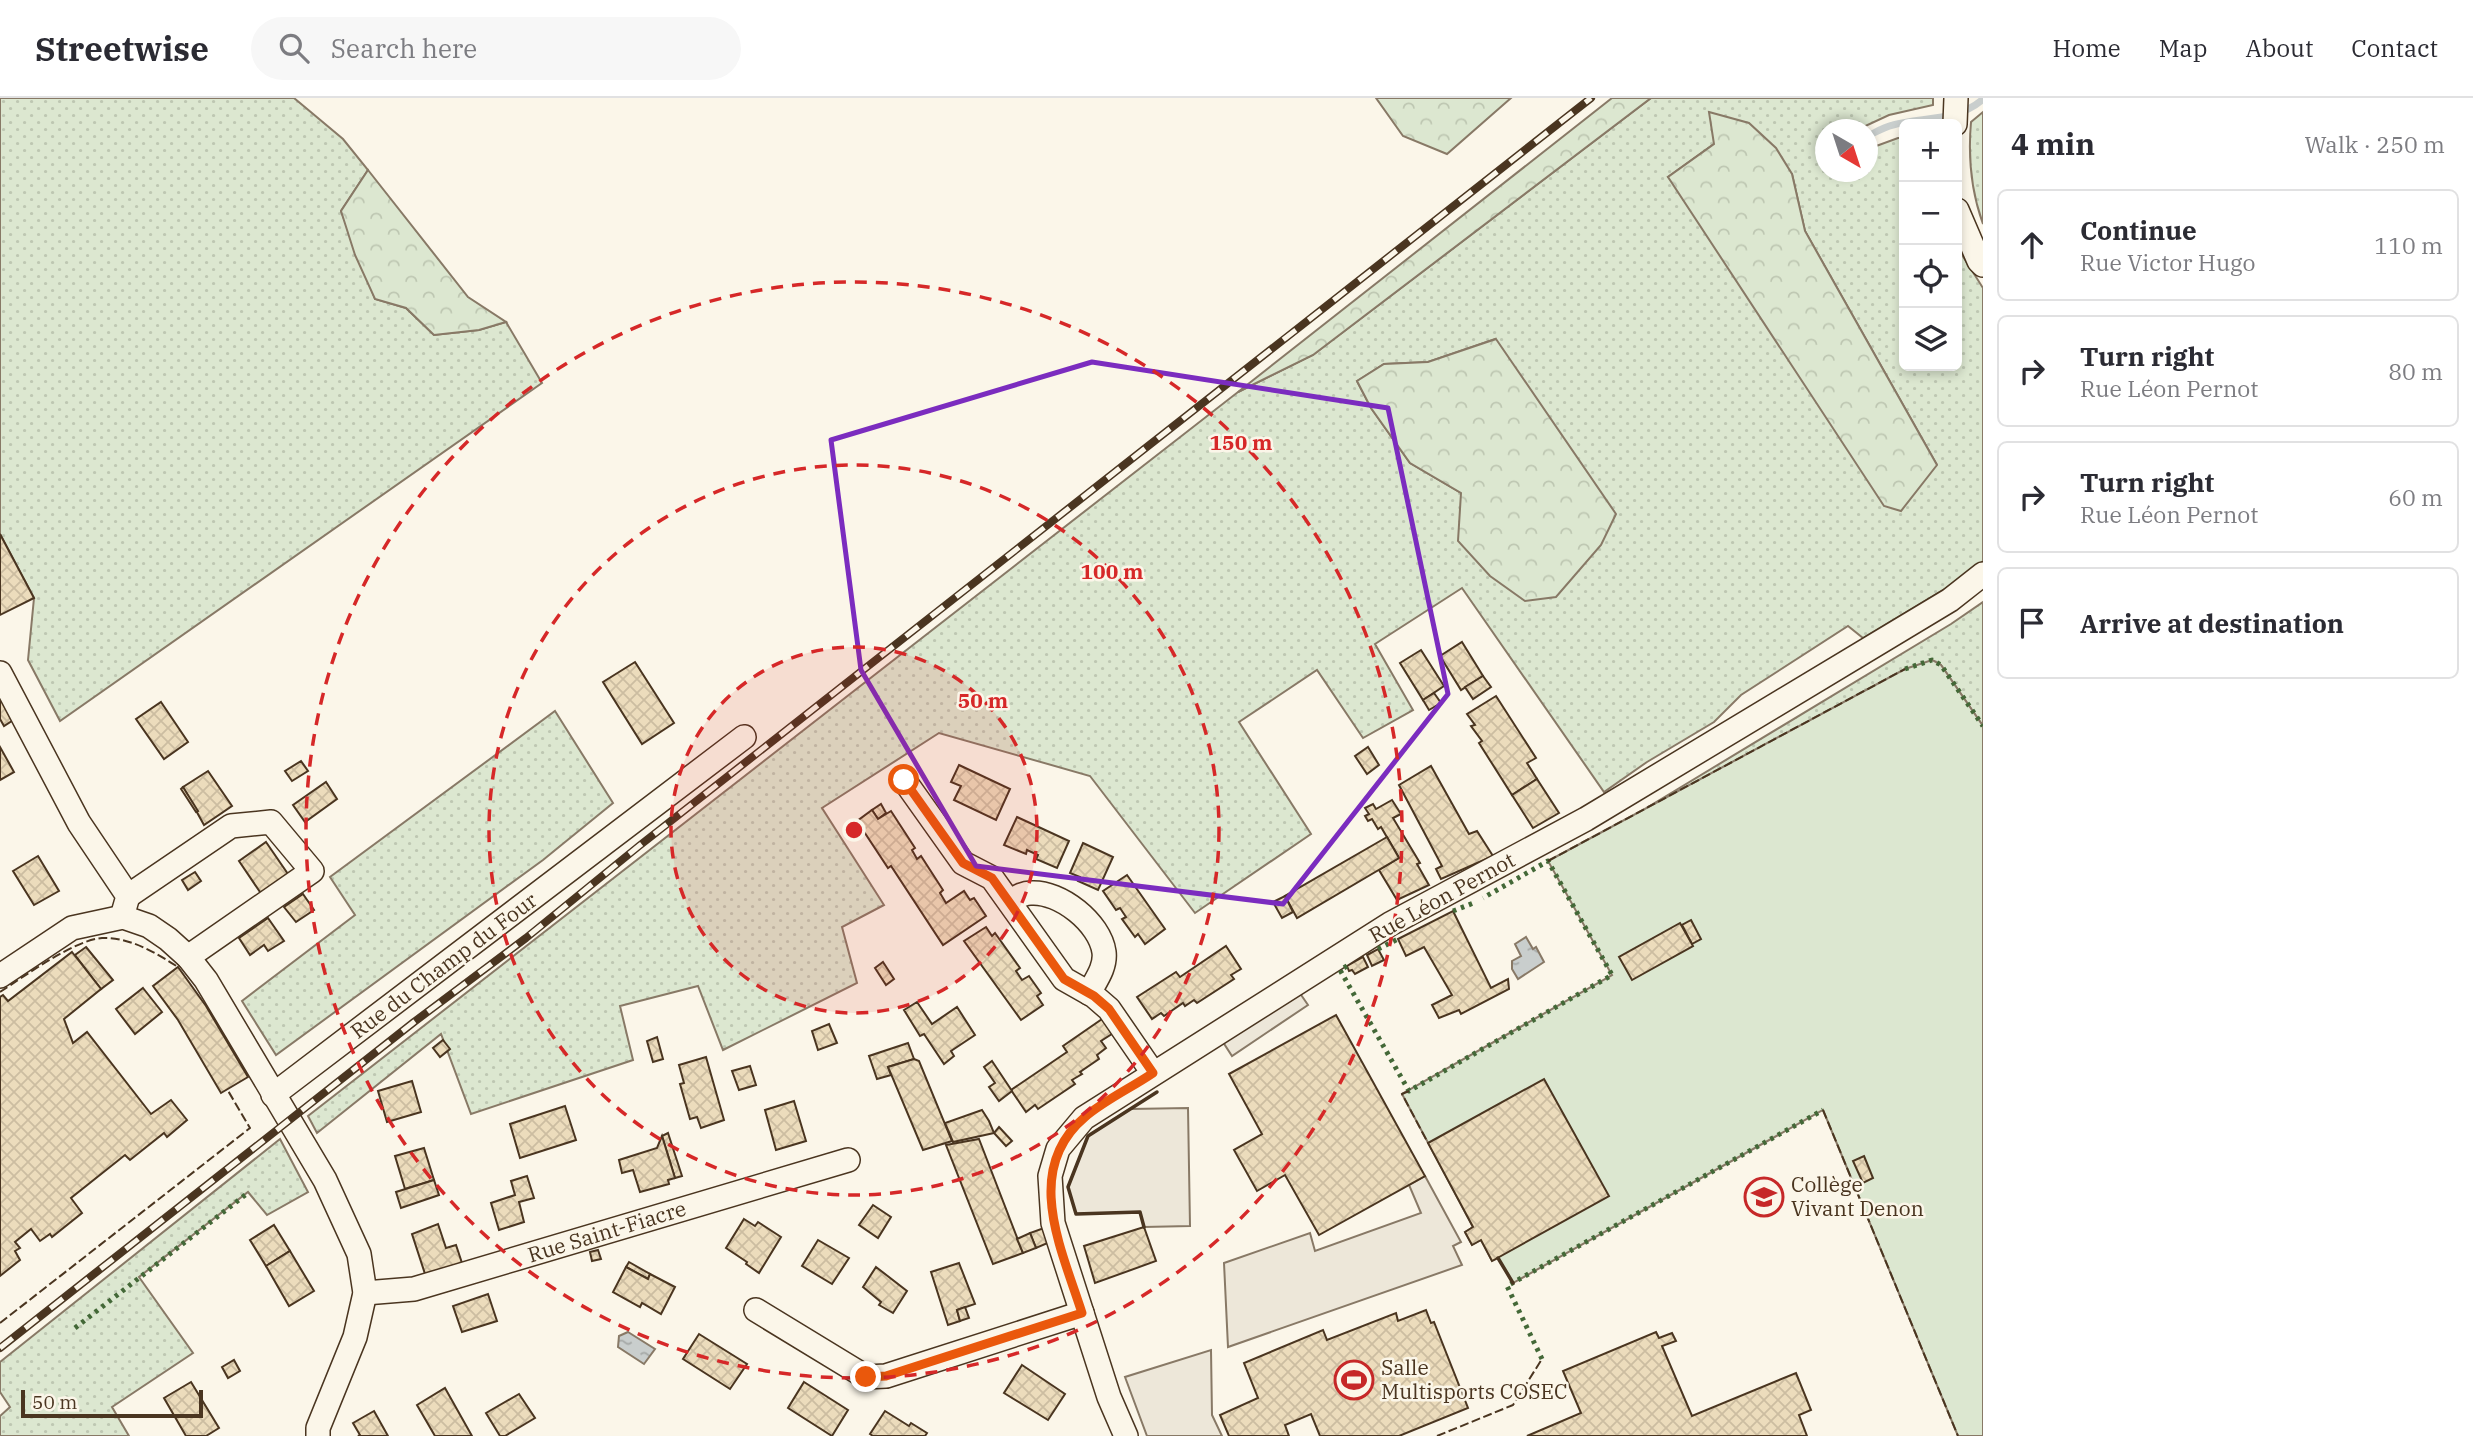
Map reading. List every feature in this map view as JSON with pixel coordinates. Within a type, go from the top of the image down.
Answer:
[{"type":"street","points":[[1962,222],[1983,265]]},
{"type":"street","name":"Rue Léon Pernot","points":[[1126,1436],[1109,1397],[1053,1223],[1050,1176],[1058,1149],[1084,1118],[1390,923],[1586,819],[1950,600],[1983,574]]},
{"type":"street","points":[[0,673],[125,906],[188,957],[206,980],[331,1192],[359,1254],[365,1293],[355,1337],[318,1428],[318,1436]]},
{"type":"street","name":"Rue du Champ du Four","points":[[273,1095],[744,737]]},
{"type":"street","points":[[904,780],[963,863],[992,878],[1064,979],[1089,993],[1109,1009],[1153,1073]]},
{"type":"street","points":[[0,976],[72,928],[125,906],[231,826],[271,822],[312,871],[188,957]]},
{"type":"street","points":[[1010,901],[1020,895],[1032,893],[1046,895],[1067,903],[1082,915],[1104,950],[1100,974],[1089,993]]},
{"type":"street","name":"Rue Saint-Fiacre","points":[[365,1293],[414,1290],[848,1160]]},
{"type":"street","points":[[756,1310],[866,1377],[886,1376],[1082,1313]]},
{"type":"highlighted area","points":[[1092,362],[1388,408],[1448,694],[1283,904],[976,866],[861,670],[831,440]]},
{"type":"green space","points":[[0,98],[294,98],[343,139],[368,170],[341,211],[375,299],[406,308],[434,335],[479,330],[506,322],[542,383],[60,721],[28,660],[34,598],[0,534]]},
{"type":"green space","points":[[1376,98],[1511,98],[1447,154],[1403,136]]},
{"type":"green space","points":[[1612,98],[1651,98],[1313,355],[1238,392]]},
{"type":"green space","points":[[1651,98],[1933,98],[1933,105],[1878,120],[1815,119],[1815,182],[1878,182],[1878,145],[1899,138],[1899,371],[1962,371],[1962,255],[1983,288],[1983,561],[1963,578],[1863,638],[1848,626],[1741,695],[1714,722],[1647,762],[1604,792],[1462,588],[1375,644],[1413,710],[1363,738],[1317,670],[1239,722],[1311,834],[1195,913],[1090,776],[939,733],[822,808],[884,905],[842,927],[857,983],[723,1050],[698,986],[620,1006],[633,1060],[471,1114],[441,1034],[317,1133],[308,1116],[1238,392],[1313,355]],"holes":[[[1714,144],[1792,174],[1805,231],[1937,465],[1668,177]],[[1495,339],[1461,493],[1410,463],[1371,408],[1357,381],[1384,364],[1428,362]]]},
{"type":"green space","points":[[1709,112],[1749,123],[1776,148],[1792,174],[1805,231],[1937,465],[1901,511],[1884,506],[1668,177],[1714,144]]},
{"type":"green space","points":[[1983,112],[1983,224],[1973,186],[1970,148],[1971,122]]},
{"type":"green space","points":[[368,170],[468,297],[506,322],[479,330],[434,335],[406,308],[375,299],[355,255],[341,211]]},
{"type":"green space","points":[[1496,339],[1616,514],[1601,545],[1556,597],[1525,601],[1490,576],[1458,541],[1461,493],[1410,463],[1371,408],[1357,381],[1384,364],[1428,362]]},
{"type":"green space","points":[[1983,602],[1983,726],[1941,665],[1932,660],[1648,807],[1951,624]]},
{"type":"green space","points":[[1932,660],[1941,665],[1983,726],[1983,1436],[1958,1436],[1823,1110],[1513,1283],[1498,1258],[1492,1261],[1481,1240],[1472,1245],[1465,1232],[1473,1227],[1402,1094],[1612,975],[1548,861],[1905,669]]},
{"type":"green space","points":[[555,711],[613,803],[543,860],[276,1055],[242,1001],[355,915],[330,877]]},
{"type":"green space","points":[[280,1139],[308,1192],[267,1215],[248,1192],[139,1277],[193,1353],[112,1407],[129,1436],[0,1436],[0,1416],[10,1407],[0,1392],[0,1362]]},
{"type":"shaded area","points":[[1297,989],[1308,1005],[1232,1056],[1221,1039]]},
{"type":"shaded area","points":[[1188,1108],[1190,1226],[1144,1227],[1140,1212],[1076,1214],[1068,1187],[1088,1136],[1130,1109]]},
{"type":"shaded area","points":[[1425,1176],[1461,1242],[1453,1246],[1462,1265],[1228,1347],[1224,1263],[1310,1233],[1315,1251],[1421,1213],[1409,1185]]},
{"type":"shaded area","points":[[1211,1350],[1212,1415],[1222,1436],[1147,1436],[1125,1377]]},
{"type":"water","points":[[1526,937],[1533,949],[1536,947],[1544,962],[1518,979],[1512,969],[1512,961],[1521,956],[1515,944]]},
{"type":"water","points":[[628,1332],[655,1349],[644,1364],[618,1347],[619,1336]]},
{"type":"building","points":[[0,534],[34,598],[0,615]]},
{"type":"building","points":[[1462,642],[1483,676],[1461,690],[1440,656]]},
{"type":"building","points":[[1421,650],[1444,686],[1423,700],[1400,663]]},
{"type":"building","points":[[635,662],[674,723],[642,744],[603,682]]},
{"type":"building","points":[[1483,676],[1491,687],[1473,699],[1465,687]]},
{"type":"building","points":[[1434,693],[1441,703],[1429,710],[1423,700]]},
{"type":"building","points":[[1496,696],[1536,758],[1527,763],[1537,779],[1512,795],[1479,743],[1482,741],[1471,726],[1475,725],[1467,714]]},
{"type":"building","points":[[4,699],[15,719],[4,726],[0,719],[0,701]]},
{"type":"building","points":[[161,702],[188,742],[164,759],[136,719]]},
{"type":"building","points":[[0,747],[14,772],[0,780]]},
{"type":"building","points":[[1368,747],[1379,765],[1367,774],[1355,756]]},
{"type":"building","points":[[301,761],[308,771],[292,781],[285,771]]},
{"type":"building","points":[[959,765],[1010,789],[996,820],[954,800],[961,786],[951,782]]},
{"type":"building","points":[[1431,766],[1469,834],[1477,831],[1493,856],[1441,879],[1436,869],[1442,866],[1399,785]]},
{"type":"building","points":[[208,771],[232,806],[204,825],[183,787]]},
{"type":"building","points":[[1537,779],[1559,813],[1533,828],[1512,795]]},
{"type":"building","points":[[326,782],[337,799],[305,822],[293,805]]},
{"type":"building","points":[[183,787],[198,811],[196,812],[181,789]]},
{"type":"building","points":[[1392,800],[1401,814],[1393,818],[1420,863],[1417,864],[1429,885],[1397,900],[1379,870],[1399,858],[1381,827],[1378,829],[1372,819],[1368,821],[1365,816],[1369,814],[1365,808],[1373,804],[1376,809]]},
{"type":"building","points":[[881,804],[886,813],[878,819],[872,810]]},
{"type":"building","points":[[872,810],[878,819],[891,811],[915,848],[912,850],[917,859],[921,856],[943,890],[940,893],[946,903],[964,891],[970,900],[974,898],[986,916],[943,945],[891,866],[888,868],[857,821]]},
{"type":"building","points":[[1017,817],[1069,841],[1057,868],[1036,859],[1038,855],[1027,850],[1026,854],[1004,845]]},
{"type":"building","points":[[1387,837],[1399,858],[1297,918],[1285,896]]},
{"type":"building","points":[[266,842],[290,877],[262,895],[239,861]]},
{"type":"building","points":[[1083,843],[1113,857],[1098,890],[1078,881],[1080,877],[1070,873]]},
{"type":"building","points":[[38,856],[59,891],[34,905],[13,871]]},
{"type":"building","points":[[195,872],[201,881],[188,890],[182,880]]},
{"type":"building","points":[[1127,875],[1165,929],[1145,944],[1138,934],[1135,937],[1122,919],[1126,917],[1120,908],[1116,910],[1103,891]]},
{"type":"building","points":[[303,894],[314,910],[296,922],[284,907]]},
{"type":"building","points":[[1285,896],[1293,912],[1282,918],[1273,902]]},
{"type":"building","points":[[1453,911],[1491,988],[1508,979],[1509,989],[1461,1014],[1459,1010],[1439,1018],[1432,1005],[1452,995],[1424,947],[1406,956],[1398,939]]},
{"type":"building","points":[[268,918],[284,941],[268,951],[264,945],[250,955],[239,938]]},
{"type":"building","points":[[1691,920],[1701,939],[1692,944],[1682,925]]},
{"type":"building","points":[[1680,923],[1693,946],[1632,980],[1619,957]]},
{"type":"building","points":[[986,927],[992,936],[995,933],[1020,968],[1016,971],[1022,980],[1029,976],[1041,993],[1037,996],[1043,1005],[1021,1020],[964,941]]},
{"type":"building","points":[[1226,946],[1241,969],[1231,975],[1234,979],[1197,1003],[1194,1000],[1185,1006],[1183,1003],[1164,1016],[1161,1013],[1152,1019],[1137,997],[1176,972],[1180,977]]},
{"type":"building","points":[[86,947],[113,980],[101,989],[75,955]]},
{"type":"building","points":[[1378,949],[1384,960],[1372,966],[1367,955]]},
{"type":"building","points":[[72,952],[101,989],[64,1019],[73,1043],[87,1032],[151,1114],[171,1100],[187,1120],[167,1137],[164,1133],[130,1160],[125,1155],[71,1198],[82,1213],[52,1237],[50,1234],[40,1241],[31,1229],[15,1242],[20,1248],[15,1251],[20,1260],[0,1276],[0,997],[3,995],[8,1001]]},
{"type":"building","points":[[1363,957],[1368,967],[1355,974],[1352,970],[1349,971],[1347,966]]},
{"type":"building","points":[[883,962],[894,979],[886,985],[875,968]]},
{"type":"building","points":[[178,967],[206,1006],[248,1077],[221,1093],[178,1020],[153,986]]},
{"type":"building","points":[[143,988],[162,1012],[135,1034],[116,1009]]},
{"type":"building","points":[[917,1002],[932,1024],[957,1007],[975,1035],[951,1051],[954,1056],[944,1064],[924,1034],[920,1036],[904,1010]]},
{"type":"building","points":[[1336,1015],[1425,1176],[1319,1235],[1285,1175],[1257,1191],[1234,1150],[1262,1134],[1229,1074]]},
{"type":"building","points":[[1105,1017],[1115,1032],[1101,1041],[1106,1048],[1097,1055],[1099,1059],[1072,1080],[1075,1084],[1038,1109],[1035,1105],[1026,1112],[1011,1090],[1067,1052],[1063,1046]]},
{"type":"building","points":[[829,1024],[837,1043],[818,1050],[812,1031]]},
{"type":"building","points":[[657,1037],[663,1059],[653,1062],[647,1041]]},
{"type":"building","points":[[443,1040],[450,1049],[440,1057],[433,1048]]},
{"type":"building","points":[[908,1043],[914,1059],[888,1067],[891,1075],[877,1079],[869,1056]]},
{"type":"building","points":[[706,1057],[724,1120],[701,1128],[697,1117],[690,1119],[680,1084],[684,1083],[679,1065]]},
{"type":"building","points":[[914,1059],[919,1061],[952,1141],[923,1150],[888,1067]]},
{"type":"building","points":[[992,1061],[1012,1091],[999,1101],[989,1087],[995,1083],[984,1067]]},
{"type":"building","points":[[750,1066],[756,1085],[739,1090],[732,1071]]},
{"type":"building","points":[[1544,1079],[1609,1196],[1492,1261],[1481,1240],[1472,1245],[1465,1232],[1473,1227],[1428,1143]]},
{"type":"building","points":[[412,1081],[421,1112],[387,1122],[378,1091]]},
{"type":"building","points":[[794,1101],[806,1141],[776,1150],[765,1110]]},
{"type":"building","points":[[565,1106],[576,1140],[520,1158],[510,1124]]},
{"type":"building","points":[[982,1110],[994,1133],[953,1142],[945,1123]]},
{"type":"building","points":[[999,1127],[1012,1141],[1006,1146],[994,1133]]},
{"type":"building","points":[[668,1133],[682,1176],[675,1178],[662,1136]]},
{"type":"building","points":[[662,1136],[675,1178],[668,1180],[669,1184],[640,1192],[633,1170],[622,1173],[619,1160],[657,1148]]},
{"type":"building","points":[[979,1139],[1023,1253],[993,1264],[946,1145]]},
{"type":"building","points":[[424,1148],[434,1180],[405,1189],[395,1156]]},
{"type":"building","points":[[1864,1156],[1873,1178],[1863,1183],[1853,1161]]},
{"type":"building","points":[[527,1176],[534,1198],[519,1202],[524,1222],[499,1230],[491,1203],[515,1195],[511,1181]]},
{"type":"building","points":[[434,1180],[439,1195],[401,1208],[396,1192]]},
{"type":"building","points":[[873,1205],[891,1217],[878,1238],[859,1225]]},
{"type":"building","points":[[744,1219],[755,1226],[758,1222],[781,1237],[759,1273],[726,1248]]},
{"type":"building","points":[[438,1224],[446,1248],[456,1245],[463,1266],[426,1277],[412,1234]]},
{"type":"building","points":[[274,1225],[290,1251],[266,1266],[250,1240]]},
{"type":"building","points":[[1144,1227],[1156,1261],[1095,1283],[1084,1246]]},
{"type":"building","points":[[1044,1228],[1050,1242],[1036,1248],[1030,1233]]},
{"type":"building","points":[[1030,1233],[1036,1248],[1023,1253],[1017,1239]]},
{"type":"building","points":[[818,1240],[849,1258],[832,1284],[802,1266]]},
{"type":"building","points":[[598,1250],[601,1259],[592,1261],[590,1252]]},
{"type":"building","points":[[290,1251],[314,1291],[289,1306],[266,1266]]},
{"type":"building","points":[[629,1262],[650,1274],[648,1279],[626,1267]]},
{"type":"building","points":[[959,1263],[975,1304],[957,1310],[960,1321],[948,1325],[931,1272]]},
{"type":"building","points":[[626,1267],[648,1279],[650,1274],[675,1287],[661,1314],[642,1303],[640,1307],[613,1292]]},
{"type":"building","points":[[876,1267],[907,1291],[893,1313],[879,1305],[881,1302],[863,1287]]},
{"type":"building","points":[[488,1294],[497,1321],[462,1332],[453,1306]]},
{"type":"building","points":[[965,1307],[969,1318],[960,1321],[957,1310]]},
{"type":"building","name":"Salle Multisports COSEC","points":[[1426,1310],[1431,1323],[1434,1322],[1468,1408],[1399,1436],[1320,1436],[1311,1414],[1285,1425],[1289,1436],[1229,1436],[1220,1415],[1258,1398],[1244,1363],[1323,1330],[1327,1340],[1396,1313],[1398,1321]]},
{"type":"building","points":[[1656,1332],[1659,1338],[1672,1333],[1676,1341],[1662,1346],[1692,1416],[1796,1373],[1811,1410],[1799,1415],[1807,1436],[1527,1436],[1581,1413],[1563,1371]]},
{"type":"building","points":[[699,1334],[747,1364],[730,1389],[683,1359]]},
{"type":"building","points":[[234,1360],[240,1371],[228,1378],[222,1367]]},
{"type":"building","points":[[1022,1365],[1065,1394],[1048,1420],[1004,1393]]},
{"type":"building","points":[[191,1382],[219,1428],[206,1436],[186,1436],[164,1398]]},
{"type":"building","points":[[804,1382],[848,1410],[832,1436],[788,1408]]},
{"type":"building","points":[[445,1388],[472,1436],[435,1436],[417,1405]]},
{"type":"building","points":[[519,1394],[535,1418],[505,1436],[500,1436],[486,1413]]},
{"type":"building","points":[[374,1411],[388,1436],[358,1436],[360,1435],[353,1423]]},
{"type":"building","points":[[885,1411],[909,1426],[911,1423],[927,1433],[925,1436],[873,1436],[870,1434]]},
{"type":"waterway","points":[[1878,131],[1904,122],[1952,115],[1983,99]]},
{"type":"railway","points":[[0,1348],[414,1022],[526,938],[639,846],[1591,98]]},
{"type":"hedge","points":[[1905,669],[1932,660],[1941,665],[1983,726]]},
{"type":"hedge","points":[[1347,966],[1340,970],[1409,1091],[1612,975],[1548,861],[1483,898]]},
{"type":"hedge","points":[[1453,911],[1476,902]]},
{"type":"hedge","points":[[1378,949],[1398,939]]},
{"type":"hedge","points":[[1542,1359],[1507,1286],[1823,1110]]},
{"type":"hedge","points":[[75,1328],[249,1192]]},
{"type":"fence","points":[[1548,861],[1905,669]]},
{"type":"fence","points":[[0,992],[64,952],[102,938],[133,943],[178,967]]},
{"type":"fence","points":[[0,1323],[250,1128],[227,1089]]},
{"type":"fence","points":[[1409,1091],[1402,1094],[1428,1143]]},
{"type":"fence","points":[[1823,1110],[1958,1436]]},
{"type":"fence","points":[[1437,1436],[1513,1405],[1542,1359]]},
{"type":"wall","points":[[1144,1227],[1140,1212],[1076,1214],[1068,1187],[1088,1136],[1157,1092]]},
{"type":"wall","points":[[1498,1258],[1513,1283]]},
{"type":"place","name":"Collège Vivant Denon","points":[[1764,1197]]},
{"type":"place","name":"Salle Multisports COSEC","points":[[1354,1380]]},
{"type":"route","points":[[866,1377],[886,1376],[1082,1313],[1053,1223],[1050,1176],[1058,1149],[1084,1118],[1153,1073],[1109,1009],[1094,996],[1064,979],[992,878],[963,863],[904,780]]}]
